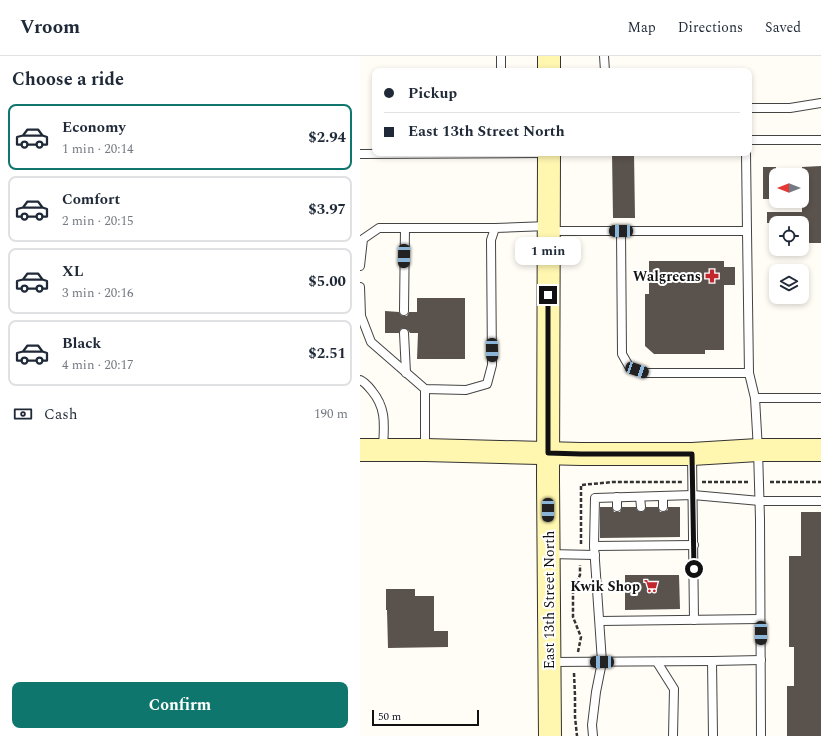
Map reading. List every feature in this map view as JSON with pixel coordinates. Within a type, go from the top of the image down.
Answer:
[{"type":"main road","points":[[549,56],[549,68]]},
{"type":"main road","name":"East 13th Street North","points":[[549,156],[548,554],[550,736]]},
{"type":"main road","points":[[360,450],[581,454],[692,454],[758,450],[821,450]]},
{"type":"lane","points":[[501,56],[501,68]]},
{"type":"lane","points":[[604,56],[605,68]]},
{"type":"lane","points":[[752,108],[790,108],[821,103]]},
{"type":"lane","points":[[752,140],[821,140]]},
{"type":"lane","points":[[360,154],[372,154]]},
{"type":"lane","points":[[746,156],[749,373],[756,398],[760,501],[761,736]]},
{"type":"lane","points":[[360,266],[363,239],[379,228],[495,228],[747,232]]},
{"type":"lane","points":[[404,312],[405,228]]},
{"type":"lane","points":[[360,287],[361,316],[371,342],[425,389],[466,390],[487,384],[492,365],[491,240],[495,228]]},
{"type":"lane","points":[[621,231],[622,354],[630,368],[645,373],[749,373]]},
{"type":"lane","points":[[404,333],[406,373]]},
{"type":"lane","points":[[360,380],[365,382],[376,396],[382,407],[384,423],[383,450]]},
{"type":"lane","points":[[425,389],[425,450]]},
{"type":"lane","points":[[756,398],[821,398]]},
{"type":"lane","points":[[692,454],[694,620]]},
{"type":"lane","points":[[593,736],[592,725],[596,692],[602,662],[594,555],[595,498],[693,495],[760,501],[821,501]]},
{"type":"lane","points":[[663,496],[663,507]]},
{"type":"lane","points":[[617,497],[617,508]]},
{"type":"lane","points":[[640,497],[641,507]]},
{"type":"lane","points":[[594,546],[618,542],[641,541],[663,541],[694,545]]},
{"type":"lane","points":[[548,554],[594,555]]},
{"type":"lane","points":[[600,621],[760,619]]},
{"type":"lane","points":[[549,662],[761,660]]},
{"type":"lane","points":[[712,661],[713,736]]},
{"type":"lane","points":[[657,662],[674,689],[673,736]]},
{"type":"path","points":[[577,736],[575,717],[576,696],[573,675],[581,637],[573,617],[573,590],[580,575],[581,485]]},
{"type":"building","points":[[612,156],[634,156],[635,218],[613,218]]},
{"type":"building","points":[[821,166],[821,243],[809,243],[809,216],[769,216],[769,223],[767,223],[767,212],[802,212],[802,208],[809,208],[809,168],[802,167]]},
{"type":"building","points":[[763,167],[776,167],[769,168],[769,199],[763,199]]},
{"type":"building","name":"Walgreens","points":[[649,261],[724,261],[724,267],[735,267],[735,285],[724,285],[724,350],[705,350],[705,354],[654,354],[645,346],[645,294],[649,294]]},
{"type":"building","points":[[417,298],[465,298],[465,359],[417,359],[418,333],[410,333],[404,328],[401,329],[399,333],[385,333],[385,311],[399,312],[404,316],[407,316],[409,312],[417,312]]},
{"type":"building","points":[[600,507],[612,507],[614,512],[620,512],[622,507],[636,507],[637,510],[641,512],[644,511],[646,507],[658,507],[660,512],[663,512],[668,510],[668,507],[680,507],[680,537],[600,538]]},
{"type":"building","points":[[801,512],[821,512],[821,736],[787,736],[787,686],[794,686],[794,647],[789,647],[789,556],[801,556]]},
{"type":"building","points":[[625,575],[679,575],[680,609],[625,610]]},
{"type":"building","points":[[386,589],[415,589],[415,596],[434,596],[434,631],[448,631],[448,647],[388,648]]},
{"type":"place","name":"Walgreens","points":[[712,276]]},
{"type":"place","name":"Kwik Shop","points":[[651,586]]},
{"type":"route","points":[[548,295],[548,453],[692,454],[694,569]]}]
